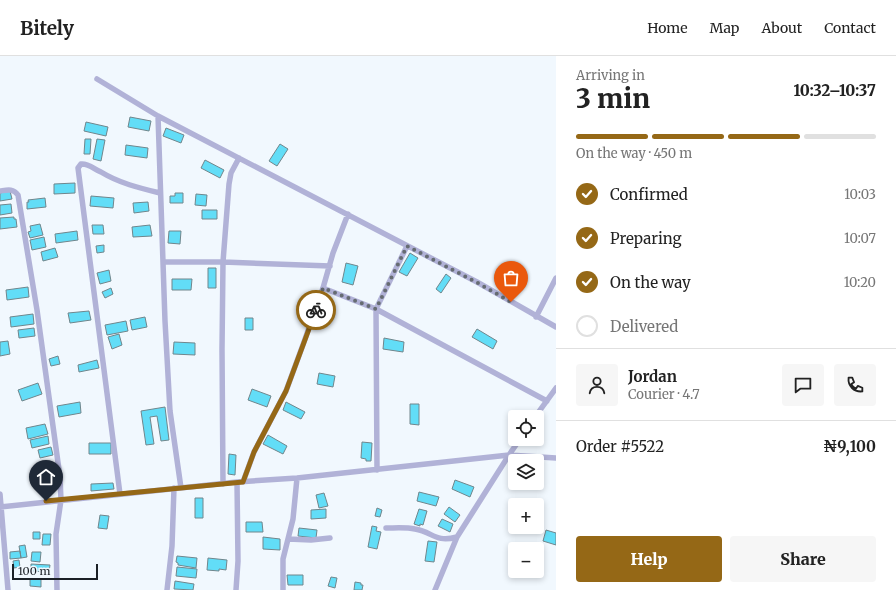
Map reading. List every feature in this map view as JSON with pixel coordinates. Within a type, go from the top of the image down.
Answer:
[{"type":"street","points":[[97,79],[158,116],[348,214],[476,282],[556,327]]},
{"type":"street","points":[[158,116],[165,321],[170,411],[181,488]]},
{"type":"street","points":[[224,484],[222,349],[223,262],[229,184],[239,158]]},
{"type":"street","points":[[120,494],[78,168],[81,164],[86,164],[107,176],[134,187],[160,193]]},
{"type":"street","points":[[0,191],[11,190],[16,192],[18,195],[37,310],[60,476],[61,500],[56,534],[57,590]]},
{"type":"street","points":[[236,590],[240,482],[286,391],[348,214]]},
{"type":"street","points":[[376,470],[376,309],[407,246]]},
{"type":"street","points":[[164,262],[223,262],[330,266]]},
{"type":"street","points":[[536,316],[556,278]]},
{"type":"street","points":[[323,288],[376,309],[547,401]]},
{"type":"street","points":[[540,410],[556,388]]},
{"type":"street","points":[[1,506],[174,488],[297,478],[508,455]]},
{"type":"street","points":[[434,590],[457,537],[508,457]]},
{"type":"street","points":[[544,457],[556,458]]},
{"type":"street","points":[[283,590],[283,559],[293,519],[297,478]]},
{"type":"street","points":[[167,590],[172,546],[174,488]]},
{"type":"street","points":[[0,494],[8,590]]},
{"type":"street","points":[[386,528],[415,529],[434,537],[447,540],[457,537]]},
{"type":"street","points":[[288,539],[311,540],[330,538]]},
{"type":"building","points":[[130,117],[151,121],[149,131],[128,127]]},
{"type":"building","points":[[86,122],[108,127],[106,136],[84,131]]},
{"type":"building","points":[[166,128],[184,135],[181,143],[163,136]]},
{"type":"building","points":[[85,139],[91,139],[90,154],[84,154]]},
{"type":"building","points":[[97,139],[105,140],[101,161],[93,159]]},
{"type":"building","points":[[280,144],[288,149],[277,166],[269,161]]},
{"type":"building","points":[[126,145],[148,148],[147,158],[125,155]]},
{"type":"building","points":[[205,160],[224,170],[220,178],[201,168]]},
{"type":"building","points":[[75,183],[75,193],[54,194],[54,184]]},
{"type":"building","points":[[10,191],[12,199],[0,201],[0,193]]},
{"type":"building","points":[[175,193],[183,193],[183,203],[170,203],[170,196],[175,196]]},
{"type":"building","points":[[196,194],[207,195],[206,206],[195,205]]},
{"type":"building","points":[[91,196],[114,198],[113,208],[90,206]]},
{"type":"building","points":[[45,198],[46,207],[27,209],[27,202],[29,202],[28,200]]},
{"type":"building","points":[[148,202],[149,211],[134,213],[133,203]]},
{"type":"building","points":[[11,204],[12,213],[0,215],[0,205]]},
{"type":"building","points":[[202,210],[217,210],[217,219],[202,219]]},
{"type":"building","points":[[14,217],[14,219],[16,219],[17,227],[0,229],[0,218]]},
{"type":"building","points":[[40,224],[43,235],[30,238],[28,232],[31,231],[30,226]]},
{"type":"building","points":[[92,225],[103,225],[104,234],[93,234]]},
{"type":"building","points":[[150,225],[152,236],[133,237],[132,227]]},
{"type":"building","points":[[77,231],[78,240],[56,243],[55,234]]},
{"type":"building","points":[[169,231],[181,231],[180,244],[168,243]]},
{"type":"building","points":[[44,237],[46,247],[32,250],[30,240]]},
{"type":"building","points":[[104,245],[104,252],[97,253],[96,246]]},
{"type":"building","points":[[55,248],[58,257],[43,261],[41,252]]},
{"type":"building","points":[[410,253],[418,258],[407,276],[399,272]]},
{"type":"building","points":[[346,263],[358,266],[353,285],[342,282]]},
{"type":"building","points":[[208,268],[216,268],[216,288],[208,288]]},
{"type":"building","points":[[109,270],[111,281],[100,284],[97,273]]},
{"type":"building","points":[[446,274],[451,278],[441,293],[436,289]]},
{"type":"building","points":[[172,279],[192,279],[191,290],[172,290]]},
{"type":"building","points":[[28,287],[29,297],[7,300],[6,290]]},
{"type":"building","points":[[111,288],[113,294],[105,298],[102,292]]},
{"type":"building","points":[[89,311],[91,320],[70,323],[68,313]]},
{"type":"building","points":[[33,314],[34,324],[11,327],[10,317]]},
{"type":"building","points":[[145,317],[147,327],[132,330],[130,320]]},
{"type":"building","points":[[245,318],[253,318],[253,330],[245,330]]},
{"type":"building","points":[[126,321],[128,331],[107,335],[105,325]]},
{"type":"building","points":[[34,328],[35,336],[19,338],[18,330]]},
{"type":"building","points":[[477,329],[497,341],[493,349],[472,337]]},
{"type":"building","points":[[119,334],[122,345],[112,349],[108,337]]},
{"type":"building","points":[[384,338],[404,342],[403,352],[383,349]]},
{"type":"building","points":[[8,341],[10,354],[0,356],[0,342]]},
{"type":"building","points":[[174,342],[195,343],[195,355],[173,354]]},
{"type":"building","points":[[58,356],[60,364],[51,366],[49,359]]},
{"type":"building","points":[[97,360],[99,368],[79,372],[78,365]]},
{"type":"building","points":[[319,373],[335,376],[333,387],[317,384]]},
{"type":"building","points":[[38,383],[42,394],[22,401],[18,390]]},
{"type":"building","points":[[252,389],[271,396],[267,407],[248,400]]},
{"type":"building","points":[[80,402],[81,413],[59,417],[57,406]]},
{"type":"building","points":[[286,402],[305,412],[301,419],[283,410]]},
{"type":"building","points":[[410,404],[419,404],[419,425],[410,424]]},
{"type":"building","points":[[165,407],[169,440],[161,441],[157,416],[150,417],[154,444],[146,445],[141,411]]},
{"type":"building","points":[[45,424],[48,434],[28,439],[26,428]]},
{"type":"building","points":[[268,435],[287,446],[283,454],[263,444]]},
{"type":"building","points":[[48,436],[49,444],[32,448],[30,440]]},
{"type":"building","points":[[362,442],[372,443],[371,461],[366,461],[366,459],[361,458]]},
{"type":"building","points":[[89,443],[111,443],[111,454],[89,454]]},
{"type":"building","points":[[51,447],[53,455],[40,458],[38,450]]},
{"type":"building","points":[[229,454],[236,455],[235,475],[228,474]]},
{"type":"building","points":[[455,480],[474,487],[470,497],[452,489]]},
{"type":"building","points":[[113,483],[114,489],[91,491],[91,484]]},
{"type":"building","points":[[419,492],[439,497],[436,506],[417,501]]},
{"type":"building","points":[[324,493],[328,506],[319,508],[316,495]]},
{"type":"building","points":[[195,498],[203,498],[203,518],[195,518]]},
{"type":"building","points":[[449,507],[460,515],[455,522],[444,514]]},
{"type":"building","points":[[377,508],[382,510],[380,517],[375,516]]},
{"type":"building","points":[[326,509],[326,518],[311,519],[311,510]]},
{"type":"building","points":[[419,509],[427,511],[423,525],[420,524],[420,526],[414,524]]},
{"type":"building","points":[[100,515],[109,516],[107,529],[98,528]]},
{"type":"building","points":[[442,519],[453,524],[450,532],[438,526]]},
{"type":"building","points":[[246,522],[262,522],[263,532],[246,532]]},
{"type":"building","points":[[372,526],[377,527],[376,531],[381,532],[377,549],[368,547]]},
{"type":"building","points":[[299,528],[317,530],[316,538],[298,536]]},
{"type":"building","points":[[546,530],[556,533],[556,545],[543,541]]},
{"type":"building","points":[[33,532],[40,532],[40,539],[33,539]]},
{"type":"building","points":[[43,534],[51,534],[50,545],[42,545]]},
{"type":"building","points":[[263,537],[280,539],[280,550],[263,549]]},
{"type":"building","points":[[428,541],[437,542],[434,562],[425,561]]},
{"type":"building","points":[[25,545],[27,557],[21,558],[19,546]]},
{"type":"building","points":[[20,551],[21,558],[10,559],[10,552]]},
{"type":"building","points":[[32,552],[41,552],[40,562],[31,561]]},
{"type":"building","points":[[177,556],[197,558],[196,568],[178,565],[176,562]]},
{"type":"building","points":[[208,558],[227,560],[226,570],[207,570]]},
{"type":"building","points":[[19,560],[20,567],[14,568],[13,561]]},
{"type":"building","points":[[31,564],[50,565],[49,572],[31,571]]},
{"type":"building","points":[[177,567],[197,569],[196,578],[176,576]]},
{"type":"building","points":[[287,575],[303,575],[303,585],[288,585]]},
{"type":"building","points":[[331,577],[337,578],[335,588],[328,586]]},
{"type":"building","points":[[30,579],[41,579],[41,587],[30,586]]},
{"type":"building","points":[[175,581],[194,584],[193,590],[174,589]]},
{"type":"building","points":[[355,582],[363,585],[362,590],[354,590]]},
{"type":"way so far","points":[[316,310],[323,288],[376,309],[407,246],[511,302]]},
{"type":"route","points":[[46,501],[243,482],[254,452],[286,391],[316,310]]}]
